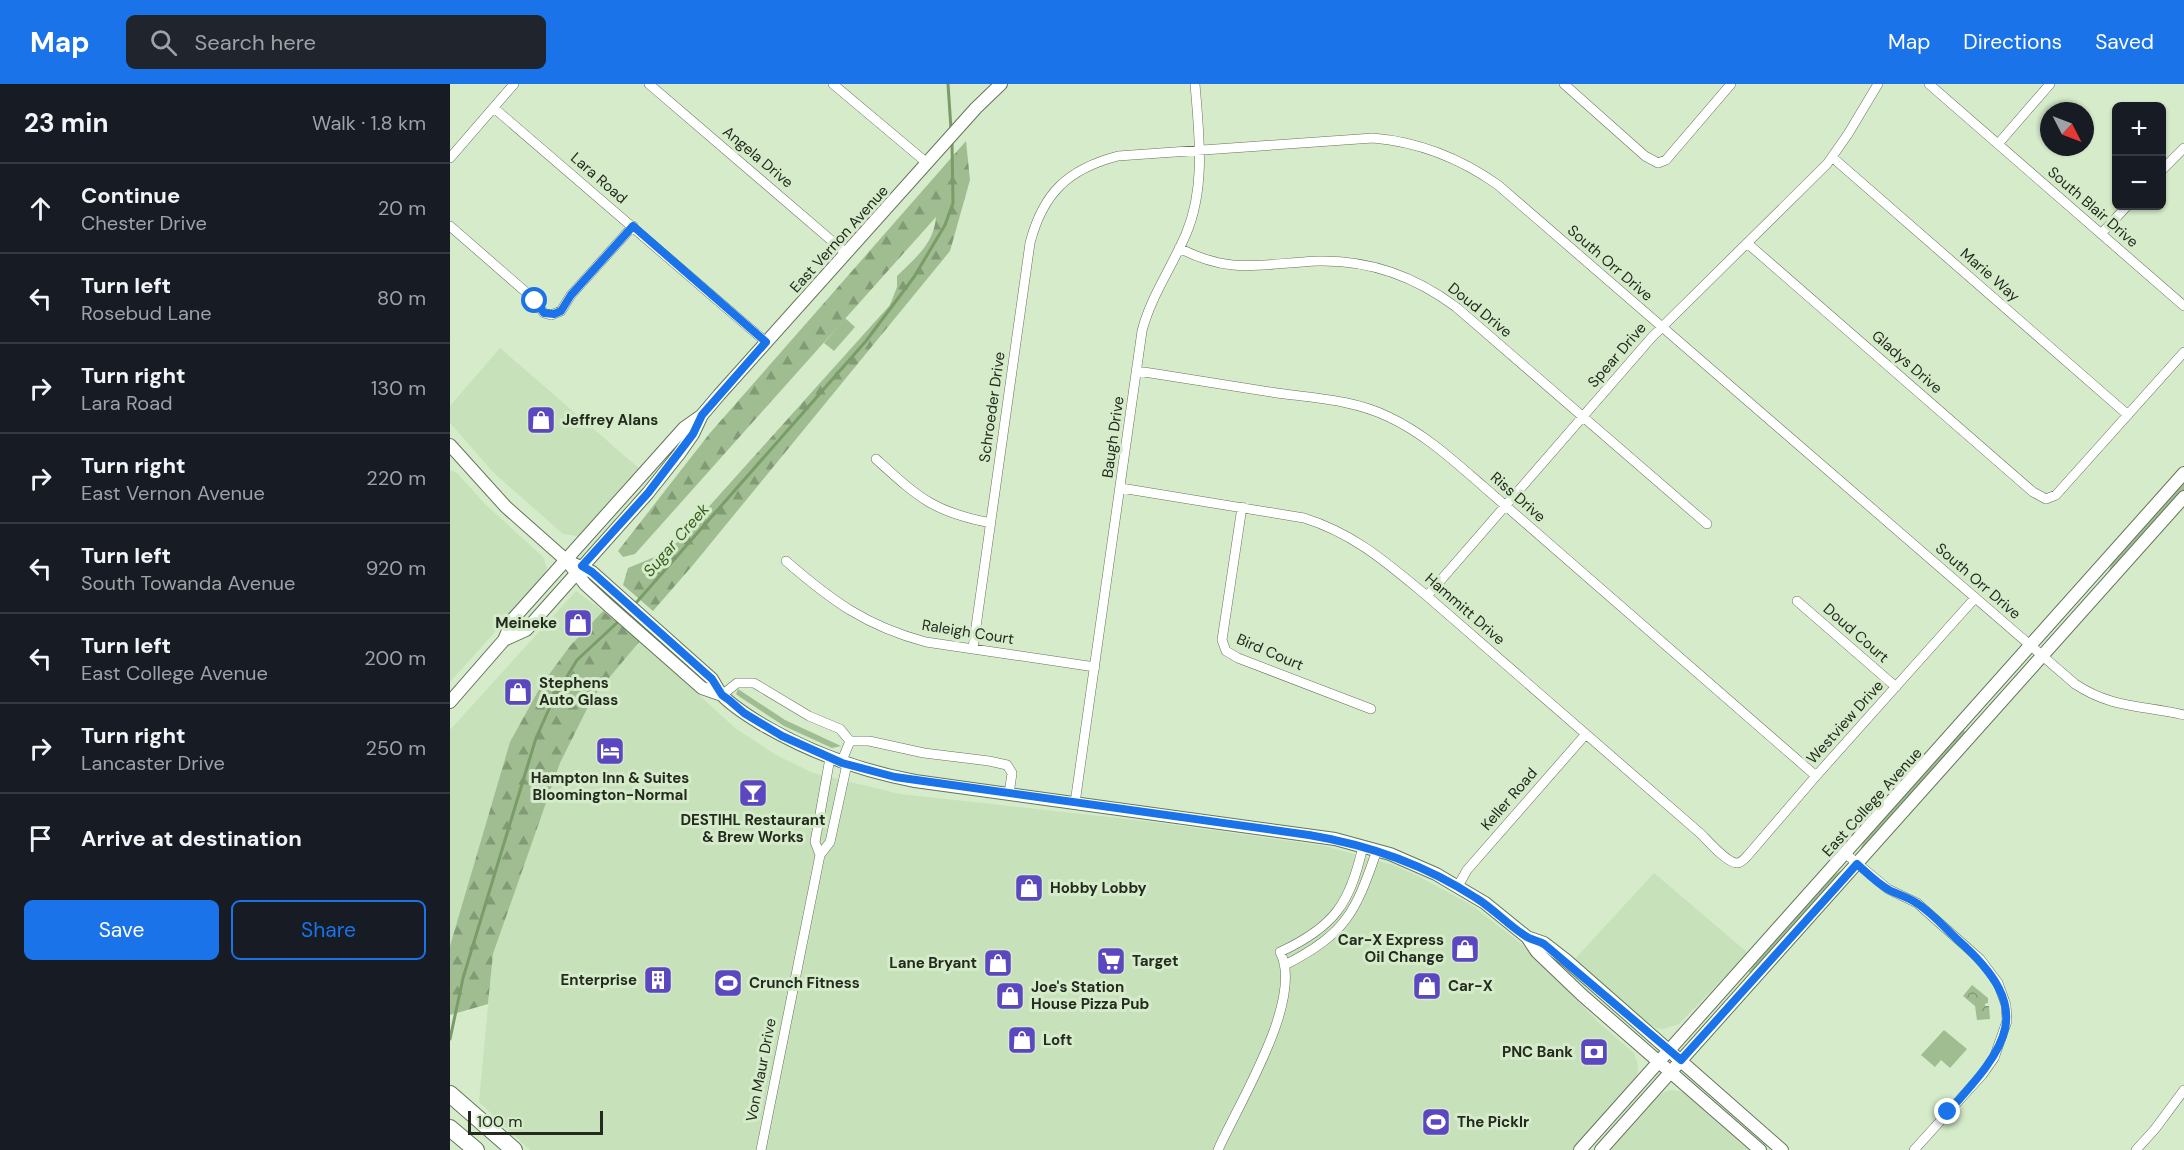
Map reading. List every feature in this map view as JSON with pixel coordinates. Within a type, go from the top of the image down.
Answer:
[{"type":"highway","points":[[450,1094],[514,1150]]},
{"type":"highway","points":[[450,1128],[476,1150]]},
{"type":"main road","name":"East Vernon Avenue","points":[[450,702],[504,640],[513,620],[684,428],[702,415],[976,108],[1001,84]]},
{"type":"main road","name":"East Vernon Avenue","points":[[504,640],[526,630],[662,475],[693,434],[702,415]]},
{"type":"main road","points":[[452,453],[506,507],[567,561],[579,569],[592,572],[712,679],[722,695],[744,713],[774,731],[839,762],[895,777],[1309,835],[1363,846],[1406,860],[1458,886],[1491,908],[1527,937],[1544,944],[1566,960],[1782,1150]]},
{"type":"main road","name":"East College Avenue","points":[[1580,1150],[2184,473]]},
{"type":"main road","name":"East College Avenue","points":[[1601,1150],[2184,497]]},
{"type":"main road","points":[[579,569],[585,584],[634,629],[702,688],[722,695]]},
{"type":"main road","points":[[1527,937],[1537,952],[1582,995],[1760,1150]]},
{"type":"street","points":[[450,158],[514,84]]},
{"type":"street","name":"Angela Drive","points":[[649,84],[846,253]]},
{"type":"street","points":[[833,84],[928,162]]},
{"type":"street","name":"Baugh Drive","points":[[1075,803],[1140,344],[1146,318],[1158,287],[1186,233],[1195,204],[1199,149],[1196,84]]},
{"type":"street","points":[[1564,84],[1645,156],[1660,163],[1666,160],[1731,84]]},
{"type":"street","name":"Spear Drive","points":[[1427,596],[1662,327],[1815,177],[1848,134],[1878,84]]},
{"type":"street","name":"South Blair Drive","points":[[1929,84],[2184,306]]},
{"type":"street","points":[[1998,144],[2050,84]]},
{"type":"street","name":"Lara Road","points":[[494,108],[766,342]]},
{"type":"street","name":"South Orr Drive","points":[[1066,179],[1093,163],[1118,156],[1199,149],[1359,138],[1401,141],[1441,152],[1480,172],[1498,185],[2074,684],[2100,699],[2121,705],[2184,715]]},
{"type":"street","points":[[2166,166],[2184,148]]},
{"type":"street","name":"Marie Way","points":[[1832,157],[2128,415]]},
{"type":"street","name":"Schroeder Drive","points":[[973,648],[1030,243],[1046,202],[1066,179]]},
{"type":"street","points":[[2102,234],[2123,210]]},
{"type":"street","points":[[450,226],[528,294],[544,313],[554,314],[561,311],[571,295],[633,226]]},
{"type":"street","name":"Gladys Drive","points":[[1747,243],[2033,492],[2048,499],[2056,495],[2128,415]]},
{"type":"street","name":"Doud Drive","points":[[1179,248],[1196,257],[1219,264],[1243,266],[1318,261],[1343,262],[1379,268],[1425,287],[1456,307],[1707,524]]},
{"type":"street","points":[[2128,415],[2184,352]]},
{"type":"street","name":"Riss Drive","points":[[1137,371],[1331,400],[1370,409],[1401,423],[1424,437],[1816,776]]},
{"type":"street","points":[[876,459],[912,492],[931,505],[962,518],[992,523]]},
{"type":"street","name":"Hammitt Drive","points":[[1120,488],[1304,518],[1338,530],[1370,549],[1427,596],[1725,857],[1736,863]]},
{"type":"street","name":"Bird Court","points":[[1242,507],[1222,645],[1226,651],[1238,658],[1371,709]]},
{"type":"street","name":"Raleigh Court","points":[[786,561],[833,600],[868,621],[900,634],[926,642],[1095,667]]},
{"type":"street","name":"Westview Drive","points":[[1736,863],[1749,854],[1976,598]]},
{"type":"street","name":"Doud Court","points":[[1797,601],[1896,687]]},
{"type":"street","points":[[722,695],[737,683],[754,683],[809,716],[840,729],[850,741]]},
{"type":"street","name":"Keller Road","points":[[1458,886],[1467,870],[1586,734]]},
{"type":"street","points":[[839,762],[850,741]]},
{"type":"street","points":[[850,741],[869,741],[924,753],[1007,765],[1012,773],[1009,794]]},
{"type":"street","name":"Von Maur Drive","points":[[820,855],[815,842],[839,762]]},
{"type":"street","name":"Von Maur Drive","points":[[761,1150],[820,855],[830,842],[839,762]]},
{"type":"street","points":[[1218,1150],[1272,1039],[1285,982],[1285,965],[1280,952],[1317,932],[1335,914],[1351,888],[1363,846]]},
{"type":"street","points":[[1285,965],[1312,951],[1337,930],[1350,914],[1360,897],[1377,850]]},
{"type":"street","points":[[1845,854],[1888,889],[1917,903],[1980,959],[1998,983],[2006,1005],[2007,1022],[1994,1058],[1914,1150]]},
{"type":"street","points":[[2136,1150],[2156,1129],[2184,1090]]},
{"type":"shaded area","points":[[500,348],[641,470],[583,533],[577,536],[563,534],[494,473],[450,423],[450,406]]},
{"type":"shaded area","points":[[450,470],[457,473],[485,504],[543,557],[547,568],[543,578],[450,682]]},
{"type":"shaded area","points":[[576,591],[603,611],[570,646],[542,684],[526,713],[450,946],[450,730]]},
{"type":"shaded area","points":[[640,641],[735,728],[776,755],[813,773],[900,794],[1153,822],[1325,846],[1393,865],[1473,906],[1529,950],[1599,1023],[1634,1053],[1638,1065],[1637,1077],[1573,1150],[530,1150],[479,1102],[493,954],[560,763],[593,697]]},
{"type":"shaded area","points":[[1654,873],[1748,953],[1679,1024],[1663,1029],[1646,1022],[1574,960]]},
{"type":"shaded area","points":[[1672,1090],[1684,1092],[1749,1150],[1609,1150],[1657,1097]]},
{"type":"green space","points":[[966,141],[970,180],[950,251],[653,611],[623,585],[628,568],[669,551],[890,305],[897,287],[897,276],[928,243],[936,217],[635,554],[623,557],[618,551],[710,433]]},
{"type":"green space","points":[[845,318],[855,327],[834,351],[824,343]]},
{"type":"green space","points":[[2184,482],[2184,490],[2108,574],[2112,562]]},
{"type":"green space","points":[[603,611],[640,641],[593,697],[560,763],[493,954],[488,1004],[450,1015],[450,946],[510,742],[542,684],[570,646]]},
{"type":"green space","points":[[738,689],[785,720],[841,746],[832,748],[784,726],[736,694]]},
{"type":"green space","points":[[1963,729],[1965,732],[1953,749],[1859,852],[1865,839]]},
{"type":"green space","points":[[1845,868],[1752,974],[1749,972],[1761,955],[1831,877]]},
{"type":"green space","points":[[1972,985],[1988,998],[1985,1006],[1989,1006],[1990,1019],[1977,1020],[1975,1006],[1963,996]]},
{"type":"green space","points":[[1944,1030],[1967,1049],[1950,1068],[1941,1060],[1935,1067],[1921,1055]]},
{"type":"waterway","name":"Sugar Creek","points":[[948,84],[951,129]]},
{"type":"waterway","name":"Sugar Creek","points":[[635,604],[866,341],[914,277],[945,225],[953,203],[952,142]]},
{"type":"waterway","name":"Sugar Creek","points":[[450,1039],[463,978],[536,738],[554,698],[577,660],[620,620]]},
{"type":"place","name":"Jeffrey Alans","points":[[541,420]]},
{"type":"place","name":"Meineke","points":[[578,623]]},
{"type":"place","name":"Stephens Auto Glass","points":[[518,692]]},
{"type":"place","name":"Hampton Inn & Suites Bloomington-Normal","points":[[610,751]]},
{"type":"place","name":"DESTIHL Restaurant & Brew Works","points":[[753,793]]},
{"type":"place","name":"Hobby Lobby","points":[[1029,888]]},
{"type":"place","name":"Car-X Express Oil Change","points":[[1465,949]]},
{"type":"place","name":"Target","points":[[1111,961]]},
{"type":"place","name":"Lane Bryant","points":[[998,963]]},
{"type":"place","name":"Enterprise","points":[[658,980]]},
{"type":"place","name":"Crunch Fitness","points":[[728,983]]},
{"type":"place","name":"Car-X","points":[[1427,986]]},
{"type":"place","name":"Joe's Station House Pizza Pub","points":[[1010,996]]},
{"type":"place","name":"Loft","points":[[1022,1040]]},
{"type":"place","name":"PNC Bank","points":[[1594,1052]]},
{"type":"place","name":"The Picklr","points":[[1436,1122]]},
{"type":"route","points":[[535,301],[544,313],[551,315],[561,311],[571,295],[633,226],[766,342],[702,415],[693,434],[648,493],[582,566],[592,572],[712,679],[722,695],[744,713],[782,736],[842,763],[915,781],[1309,835],[1349,842],[1400,858],[1458,886],[1485,903],[1527,937],[1544,944],[1566,960],[1681,1060],[1857,864],[1888,889],[1917,903],[1980,959],[1998,983],[2006,1005],[2007,1022],[2002,1040],[1994,1058],[1948,1112]]}]
